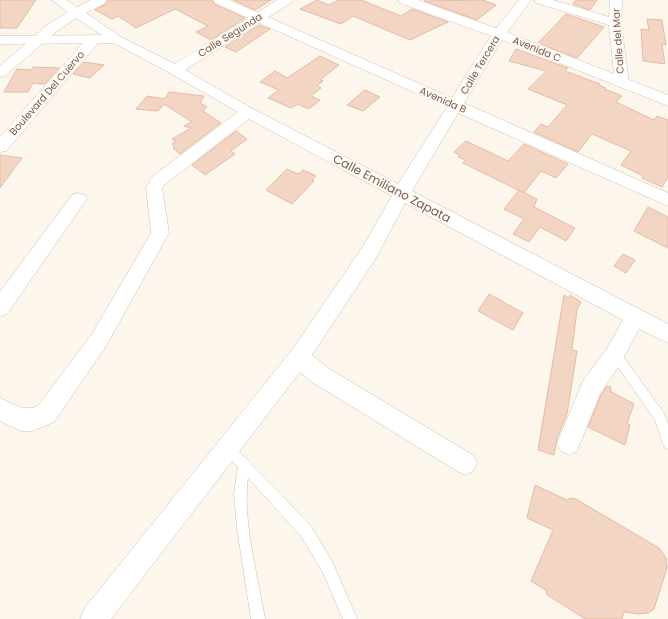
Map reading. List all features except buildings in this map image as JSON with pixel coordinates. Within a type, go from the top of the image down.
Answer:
[{"type":"main road","name":"Calle Segunda","points":[[175,70],[286,0]]},
{"type":"main road","name":"Avenida C","points":[[405,0],[499,34],[668,101]]},
{"type":"main road","name":"Calle Emiliano Zapata","points":[[0,40],[117,40],[175,70]]},
{"type":"street","name":"Calle Emiliano Zapata","points":[[58,0],[75,13],[117,40]]},
{"type":"street","points":[[0,73],[51,29],[75,13],[101,0]]},
{"type":"street","name":"Avenida B","points":[[219,0],[668,200]]},
{"type":"street","name":"Calle Tercera","points":[[94,619],[227,447],[299,357],[368,253],[401,194],[499,34],[525,0]]},
{"type":"street","points":[[540,0],[615,23]]},
{"type":"street","name":"Calle del Mar","points":[[616,0],[615,23],[622,83]]},
{"type":"street","name":"Boulevard Del Cuervo","points":[[0,147],[93,40]]},
{"type":"street","name":"Calle Emiliano Zapata","points":[[175,70],[248,112],[401,194],[668,334]]},
{"type":"street","points":[[0,408],[21,420],[32,420],[46,414],[99,340],[160,234],[154,188],[158,181],[248,112]]},
{"type":"street","points":[[0,308],[78,199]]},
{"type":"street","points":[[569,443],[591,388],[615,354],[635,317]]},
{"type":"street","points":[[299,357],[320,375],[465,463]]},
{"type":"lane","points":[[615,354],[660,417],[668,443]]},
{"type":"lane","points":[[227,447],[306,532],[328,568],[350,619]]},
{"type":"lane","points":[[244,466],[240,493],[258,619]]}]
